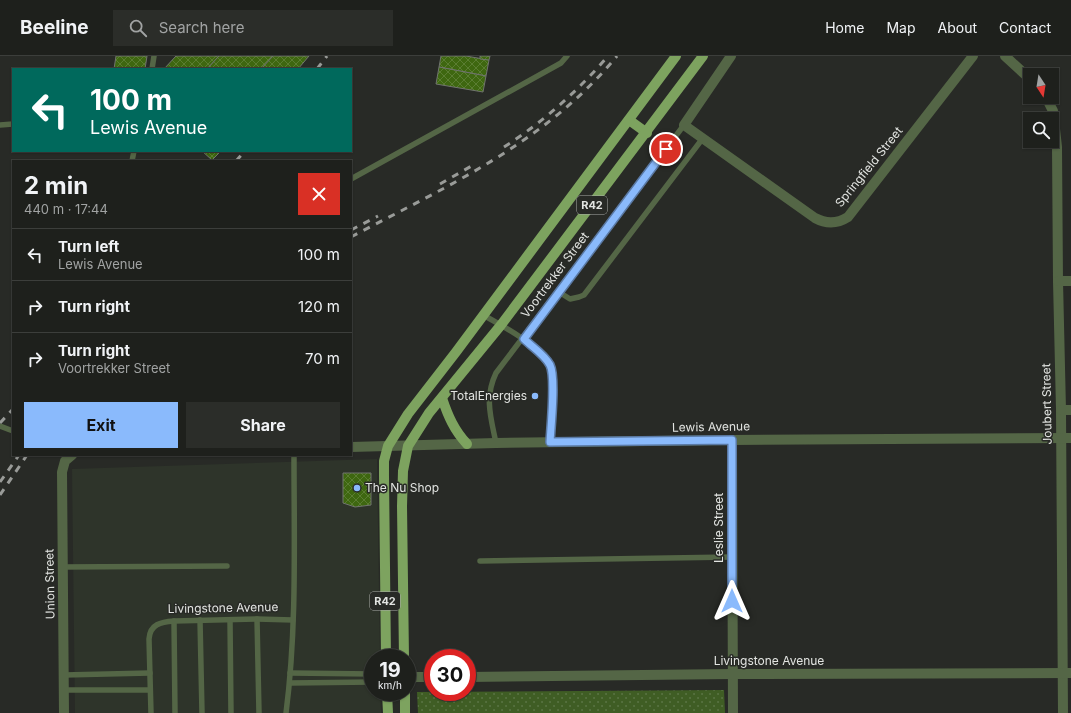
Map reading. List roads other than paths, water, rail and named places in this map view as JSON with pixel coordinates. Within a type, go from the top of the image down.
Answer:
[{"type":"main road","name":"R42","points":[[386,649],[384,461],[388,446],[408,414],[676,56]]},
{"type":"main road","name":"R42","points":[[404,649],[402,506],[403,471],[408,446],[421,424],[501,325],[647,133],[703,56]]},
{"type":"main road","points":[[629,120],[647,133]]},
{"type":"main road","points":[[442,398],[454,428],[467,444]]},
{"type":"main road","points":[[387,701],[388,713]]},
{"type":"main road","points":[[405,701],[405,713]]},
{"type":"street","name":"Voortrekker Street","points":[[684,125],[731,56]]},
{"type":"street","name":"Springfield Street","points":[[684,125],[815,218],[825,222],[836,223],[848,217],[973,56]]},
{"type":"street","points":[[1005,56],[1023,73]]},
{"type":"street","name":"Joubert Street","points":[[1050,104],[1053,111],[1057,147],[1058,281],[1066,410],[1066,673],[1063,713]]},
{"type":"street","points":[[1058,281],[1071,281]]},
{"type":"street","name":"Lewis Avenue","points":[[352,447],[550,442],[1066,439]]},
{"type":"street","name":"Leslie Street","points":[[732,440],[733,713]]},
{"type":"street","name":"Union Street","points":[[64,713],[62,472],[65,461],[69,456]]},
{"type":"street","name":"Livingstone Avenue","points":[[476,677],[732,674],[1066,673]]},
{"type":"lane","points":[[152,68],[154,56]]},
{"type":"lane","points":[[352,178],[561,63],[567,56]]},
{"type":"lane","points":[[0,125],[12,124]]},
{"type":"lane","name":"Voortrekker Street","points":[[496,443],[489,409],[490,390],[496,373],[524,339],[684,125]]},
{"type":"lane","points":[[559,292],[570,299],[584,294],[703,138]]},
{"type":"lane","points":[[483,315],[524,339],[546,359],[551,366],[553,385],[550,442]]},
{"type":"lane","points":[[0,426],[12,431]]},
{"type":"lane","points":[[286,713],[290,684],[293,620],[294,456]]},
{"type":"lane","points":[[480,560],[732,557]]},
{"type":"lane","points":[[62,567],[227,566]]},
{"type":"lane","points":[[257,619],[259,713]]},
{"type":"lane","points":[[200,620],[202,713]]},
{"type":"lane","name":"Livingstone Avenue","points":[[151,713],[148,639],[151,630],[157,624],[162,622],[200,620],[293,620]]},
{"type":"lane","points":[[230,620],[231,713]]},
{"type":"lane","points":[[174,621],[175,713]]},
{"type":"lane","points":[[64,675],[150,673]]},
{"type":"lane","points":[[290,673],[364,674]]},
{"type":"lane","points":[[290,684],[364,682]]},
{"type":"lane","points":[[64,690],[150,690]]},
{"type":"railway","points":[[318,68],[327,56]]},
{"type":"railway","points":[[504,147],[532,127],[572,94],[608,56]]},
{"type":"railway","points":[[352,236],[459,180],[494,160],[527,138],[559,114],[589,87],[617,56]]},
{"type":"railway","points":[[237,160],[244,152]]},
{"type":"railway","points":[[440,184],[475,164]]},
{"type":"railway","points":[[352,229],[378,216]]},
{"type":"railway","points":[[0,423],[12,410]]},
{"type":"railway","points":[[0,482],[18,456]]},
{"type":"railway","points":[[0,495],[26,456]]},
{"type":"place","name":"TotalEnergies","points":[[535,396]]},
{"type":"place","name":"The Nu Shop","points":[[357,488]]}]
